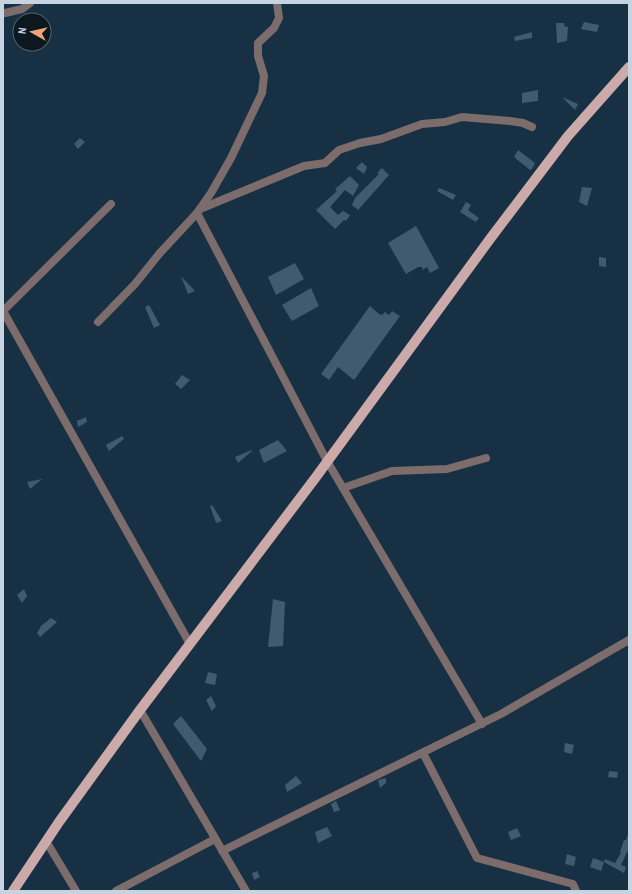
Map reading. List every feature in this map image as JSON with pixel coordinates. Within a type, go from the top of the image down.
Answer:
[{"type":"main road","points":[[13,891],[46,841],[140,710],[327,461],[490,239],[559,148],[629,67]]},
{"type":"street","points":[[4,13],[22,9],[30,3]]},
{"type":"street","points":[[98,322],[135,284],[159,254],[198,211],[211,193],[231,158],[262,93],[264,76],[258,56],[258,43],[274,28],[279,18],[277,3]]},
{"type":"street","points":[[198,211],[304,166],[324,163],[339,150],[360,143],[381,139],[422,124],[445,122],[462,117],[524,123],[532,128]]},
{"type":"street","points":[[111,204],[3,311],[190,644]]},
{"type":"street","points":[[198,211],[327,461],[482,724]]},
{"type":"street","points":[[343,488],[392,471],[447,469],[486,458]]},
{"type":"street","points":[[222,851],[482,724],[629,640]]},
{"type":"street","points":[[140,710],[246,891]]},
{"type":"street","points":[[423,753],[477,858],[573,884],[576,891]]},
{"type":"street","points":[[116,891],[215,839]]},
{"type":"street","points":[[46,841],[76,891]]},
{"type":"building","points":[[584,22],[599,25],[597,32],[581,29]]},
{"type":"building","points":[[556,23],[564,23],[564,26],[568,27],[567,41],[557,43]]},
{"type":"building","points":[[532,32],[532,38],[515,41],[514,37]]},
{"type":"building","points":[[538,90],[538,101],[522,103],[522,93]]},
{"type":"building","points":[[562,97],[578,104],[575,110]]},
{"type":"building","points":[[80,138],[85,142],[78,149],[74,144]]},
{"type":"building","points":[[518,150],[535,163],[532,169],[530,170],[514,157]]},
{"type":"building","points":[[362,162],[367,167],[364,174],[356,168]]},
{"type":"building","points":[[382,168],[389,175],[358,210],[352,205],[355,198],[379,174],[377,173]]},
{"type":"building","points":[[350,176],[359,185],[353,196],[345,190],[330,207],[338,215],[343,211],[350,215],[346,221],[344,220],[335,229],[316,210],[337,191],[335,189]]},
{"type":"building","points":[[582,187],[592,188],[587,206],[579,202]]},
{"type":"building","points":[[439,188],[456,195],[453,200],[437,191]]},
{"type":"building","points":[[466,202],[471,205],[468,210],[479,218],[476,222],[460,212]]},
{"type":"building","points":[[416,226],[439,268],[430,273],[427,267],[423,270],[422,267],[418,267],[406,274],[388,243]]},
{"type":"building","points":[[599,257],[606,258],[606,267],[599,266]]},
{"type":"building","points":[[295,263],[304,279],[276,295],[268,277]]},
{"type":"building","points":[[181,276],[195,291],[188,294]]},
{"type":"building","points":[[311,288],[319,306],[292,321],[282,305]]},
{"type":"building","points":[[149,305],[160,325],[154,328],[145,307]]},
{"type":"building","points":[[370,306],[382,315],[385,312],[389,315],[392,311],[400,316],[354,380],[338,367],[329,380],[321,374]]},
{"type":"building","points":[[182,375],[190,380],[181,389],[175,384]]},
{"type":"building","points":[[86,417],[87,422],[78,427],[77,421]]},
{"type":"building","points":[[122,436],[124,439],[109,451],[106,445]]},
{"type":"building","points":[[278,440],[287,451],[264,463],[259,450]]},
{"type":"building","points":[[252,451],[238,463],[235,457]]},
{"type":"building","points":[[42,479],[30,489],[27,482]]},
{"type":"building","points":[[212,505],[222,521],[216,523],[210,506]]},
{"type":"building","points":[[24,589],[27,596],[22,603],[17,595]]},
{"type":"building","points":[[273,599],[285,602],[283,646],[268,647]]},
{"type":"building","points":[[51,618],[57,622],[40,637],[37,633],[41,626]]},
{"type":"building","points":[[208,672],[217,674],[215,685],[205,683]]},
{"type":"building","points":[[211,696],[216,706],[212,711],[206,700]]},
{"type":"building","points":[[181,716],[207,749],[201,761],[173,724]]},
{"type":"building","points":[[565,743],[574,745],[572,754],[564,752]]},
{"type":"building","points":[[609,771],[618,772],[617,778],[608,777]]},
{"type":"building","points":[[296,776],[302,783],[287,792],[285,785]]},
{"type":"building","points":[[386,778],[386,783],[380,788],[378,780]]},
{"type":"building","points":[[336,801],[340,810],[334,812],[331,804]]},
{"type":"building","points":[[327,827],[332,836],[318,843],[315,832]]},
{"type":"building","points":[[517,828],[521,836],[511,840],[508,832]]},
{"type":"building","points":[[628,835],[629,848],[621,865],[626,867],[624,873],[604,862],[605,859],[615,863],[621,853],[624,840],[626,840]]},
{"type":"building","points":[[567,854],[576,857],[574,866],[565,864]]},
{"type":"building","points":[[593,858],[604,862],[601,871],[590,867]]},
{"type":"building","points":[[257,871],[260,877],[254,880],[252,873]]}]
